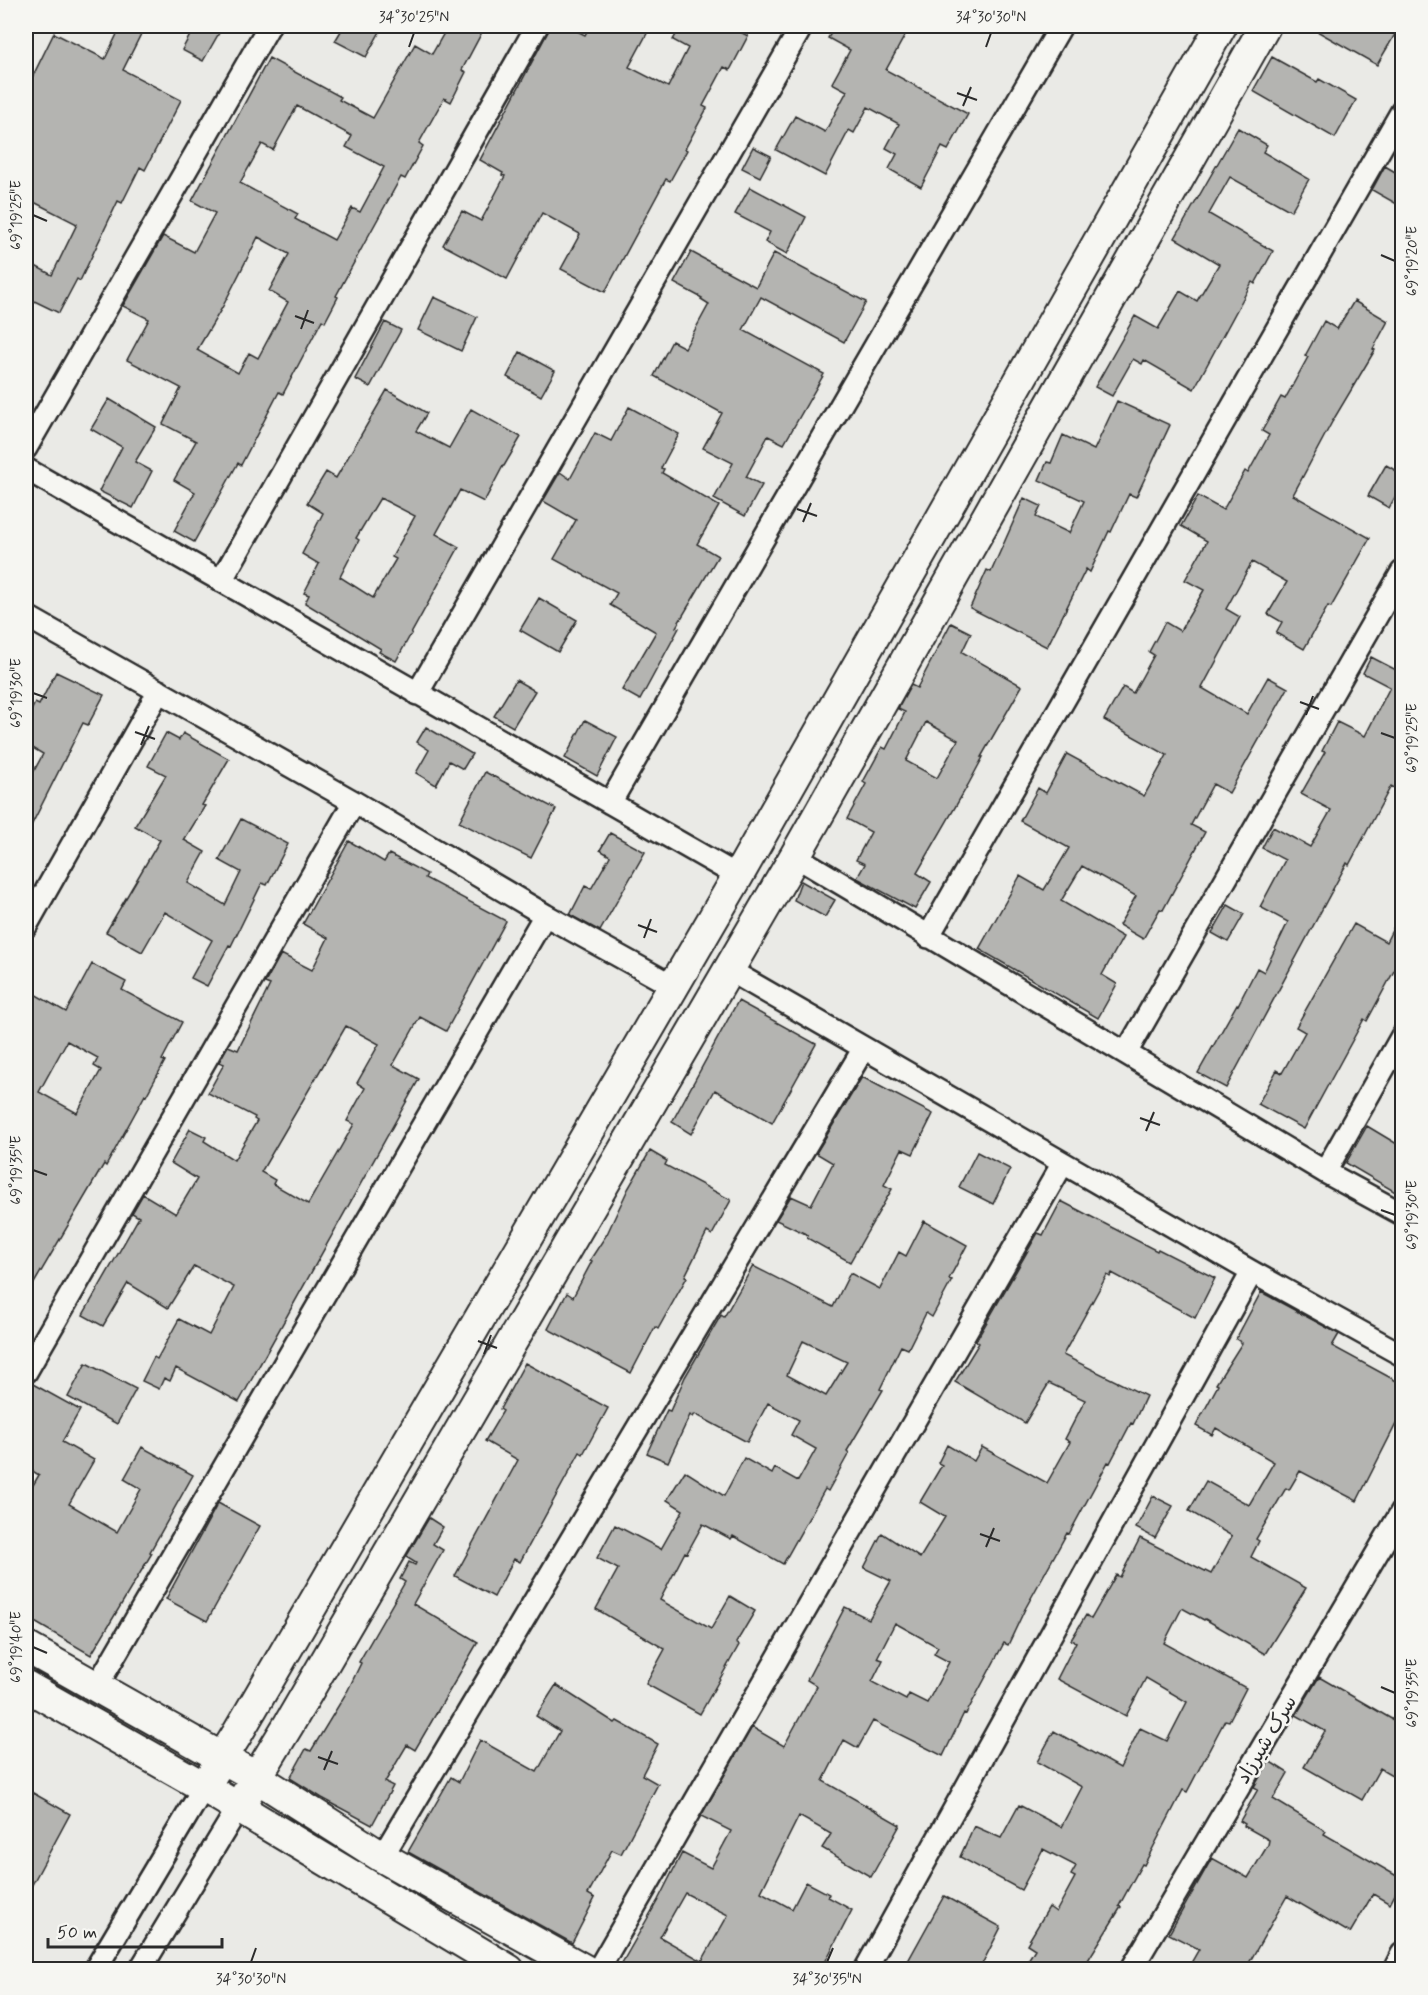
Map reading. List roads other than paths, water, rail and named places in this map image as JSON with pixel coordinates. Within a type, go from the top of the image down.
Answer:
[{"type":"street","points":[[26,448],[268,26]]},
{"type":"street","points":[[221,581],[537,26]]},
{"type":"street","points":[[417,694],[802,26]]},
{"type":"street","points":[[610,803],[1061,26]]},
{"type":"street","points":[[95,1970],[236,1736],[738,876],[1221,26]]},
{"type":"street","points":[[140,1970],[289,1724],[795,856],[1265,26]]},
{"type":"street","points":[[928,936],[1402,111]]},
{"type":"street","points":[[26,470],[738,876]]},
{"type":"street","points":[[1126,1053],[1402,572]]},
{"type":"street","points":[[26,616],[354,802],[545,915],[673,986]]},
{"type":"street","points":[[26,926],[159,691]]},
{"type":"street","points":[[787,790],[821,810]]},
{"type":"street","points":[[26,1372],[354,802]]},
{"type":"street","points":[[795,856],[1325,1172],[1402,1214]]},
{"type":"street","points":[[97,1686],[545,915]]},
{"type":"street","points":[[729,970],[1252,1272],[1402,1355]]},
{"type":"street","points":[[1325,1172],[1402,1036]]},
{"type":"street","points":[[381,1857],[864,1048]]},
{"type":"street","points":[[598,1970],[1063,1163]]},
{"type":"street","points":[[865,1970],[1252,1272]]},
{"type":"street","name":"سرک شیرزاد","points":[[1131,1970],[1402,1511]]},
{"type":"street","points":[[26,1647],[256,1777],[381,1857],[585,1970]]},
{"type":"street","points":[[26,1686],[204,1787],[509,1970]]},
{"type":"street","points":[[1394,1970],[1402,1954]]}]
